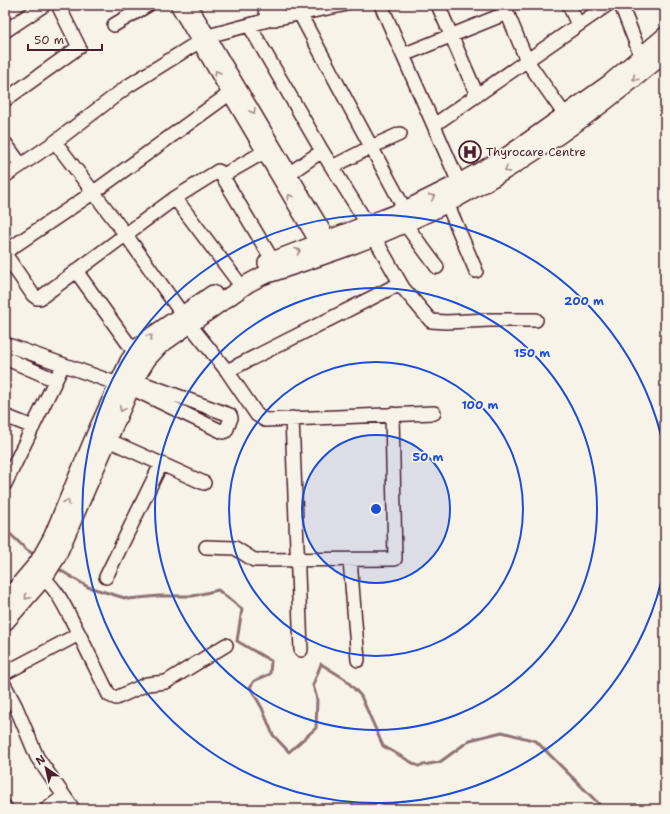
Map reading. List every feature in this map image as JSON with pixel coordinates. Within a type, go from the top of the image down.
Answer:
[{"type":"main road","points":[[405,217],[447,203],[462,189],[609,84],[665,36]]},
{"type":"main road","points":[[5,622],[58,540],[108,440],[128,384],[134,353],[152,336],[187,319],[262,276],[327,247],[405,217],[462,189],[513,167],[617,94],[665,53]]},
{"type":"main road","points":[[58,540],[128,384],[147,359],[187,319],[236,279],[273,261],[327,247]]},
{"type":"main road","points":[[5,602],[40,570]]},
{"type":"street","points":[[5,31],[42,5]]},
{"type":"street","points":[[5,100],[84,43],[58,5]]},
{"type":"street","points":[[114,25],[148,5]]},
{"type":"street","points":[[176,5],[203,39],[290,173],[327,247]]},
{"type":"street","points":[[190,5],[203,39],[229,94],[264,152],[327,247]]},
{"type":"street","points":[[264,5],[271,19]]},
{"type":"street","points":[[271,19],[277,5]]},
{"type":"street","points":[[5,176],[55,142],[128,86],[203,39],[271,19],[343,5]]},
{"type":"street","points":[[381,5],[462,189]]},
{"type":"street","points":[[438,5],[477,95]]},
{"type":"street","points":[[569,5],[578,25]]},
{"type":"street","points":[[434,125],[608,5]]},
{"type":"street","points":[[620,5],[641,56]]},
{"type":"street","points":[[403,55],[451,36],[506,9],[527,61],[565,115]]},
{"type":"street","points":[[300,14],[371,147],[405,217],[437,267]]},
{"type":"street","points":[[249,25],[403,288],[430,321],[536,320]]},
{"type":"street","points":[[229,94],[94,192],[5,253],[37,298],[126,235],[175,198],[215,172],[220,172],[273,261]]},
{"type":"street","points":[[332,167],[400,134]]},
{"type":"street","points":[[55,142],[227,371],[257,415],[265,420],[434,413]]},
{"type":"street","points":[[5,143],[21,165]]},
{"type":"street","points":[[290,173],[322,151]]},
{"type":"street","points":[[222,176],[264,152]]},
{"type":"street","points":[[175,198],[236,279]]},
{"type":"street","points":[[447,203],[476,270]]},
{"type":"street","points":[[76,271],[134,353]]},
{"type":"street","points":[[227,371],[395,286],[403,288]]},
{"type":"street","points":[[5,344],[63,365],[128,384],[230,414],[231,418],[226,431],[223,432],[128,384]]},
{"type":"street","points":[[5,358],[55,380]]},
{"type":"street","points":[[5,484],[63,365]]},
{"type":"street","points":[[206,547],[234,548],[254,560],[395,559],[392,414]]},
{"type":"street","points":[[5,416],[32,427]]},
{"type":"street","points":[[292,418],[301,650]]},
{"type":"street","points":[[108,440],[204,483]]},
{"type":"street","points":[[106,577],[161,464]]},
{"type":"street","points":[[350,560],[358,660]]},
{"type":"street","points":[[40,570],[79,634],[109,695],[113,698],[147,684],[166,682],[226,645]]},
{"type":"street","points":[[5,673],[79,634]]},
{"type":"street","points":[[5,686],[16,707],[37,758],[73,809]]},
{"type":"street","points":[[47,809],[64,796]]},
{"type":"waterway","points":[[5,529],[27,550],[35,555]]},
{"type":"waterway","points":[[55,567],[88,587],[128,599],[159,596],[193,596],[218,590],[242,609],[237,641],[271,661],[270,674],[254,681],[250,687],[262,708],[273,735],[289,752],[316,728],[317,699],[313,685],[321,664],[345,679],[361,696],[383,746],[418,766],[440,762],[470,740],[502,732],[536,741],[604,809]]},
{"type":"place","name":"Thyrocare Centre","points":[[470,152]]}]
